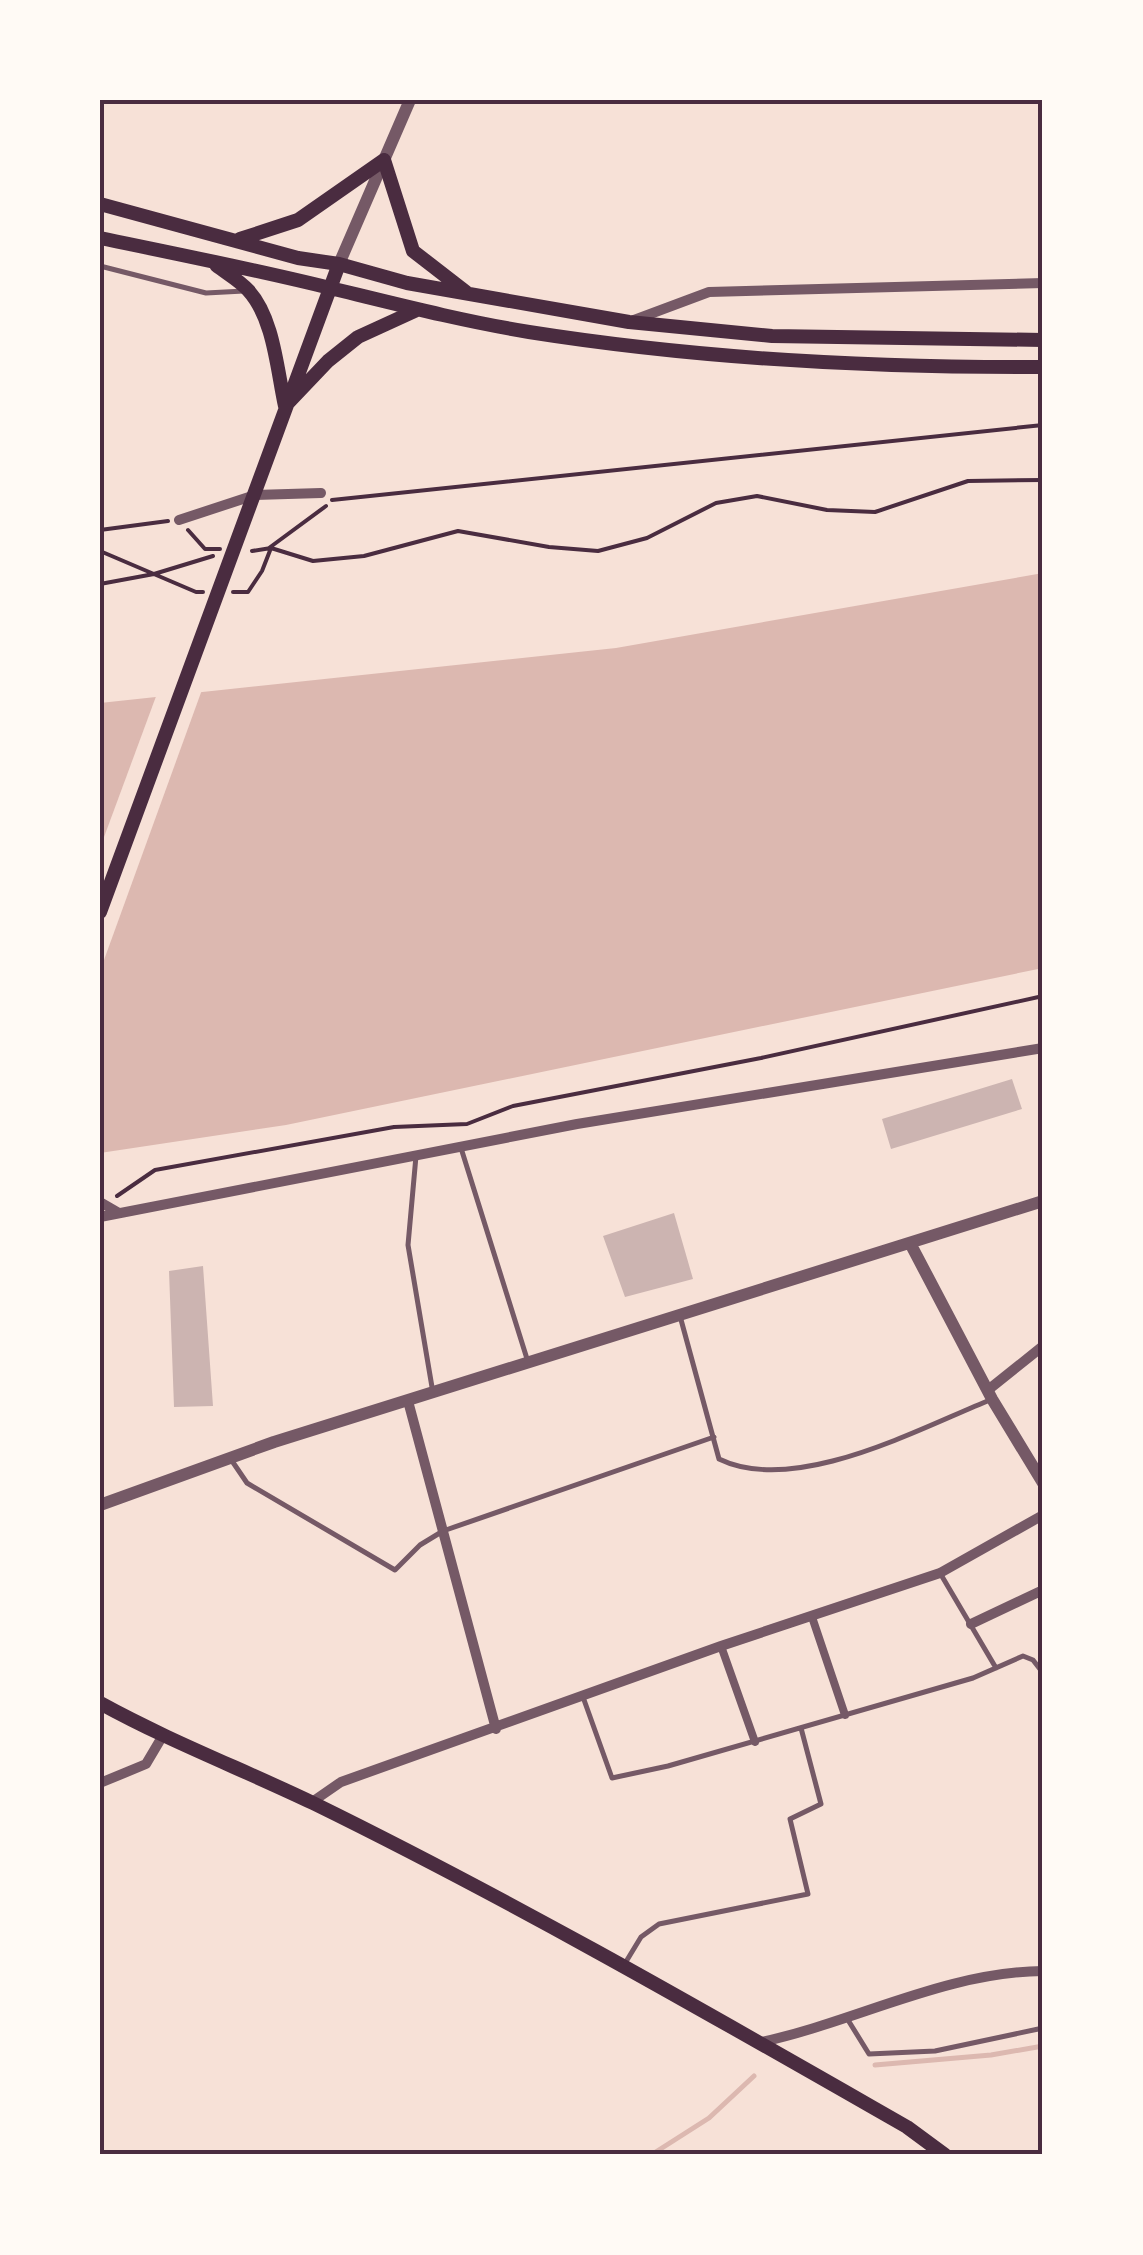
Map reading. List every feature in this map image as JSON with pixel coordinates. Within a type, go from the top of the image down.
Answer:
[{"type":"main road","points":[[237,240],[298,220],[384,160],[413,251],[470,296]]},
{"type":"main road","points":[[100,204],[298,258],[470,296],[629,322],[772,336],[1043,340]]},
{"type":"main road","points":[[100,238],[527,332],[784,362],[908,368],[1043,366]]},
{"type":"main road","points":[[211,261],[248,290],[259,306],[286,406]]},
{"type":"main road","points":[[100,912],[339,264]]},
{"type":"main road","points":[[286,406],[328,360],[358,337],[417,310]]},
{"type":"main road","points":[[100,1704],[162,1737],[312,1802],[623,1966],[906,2128],[945,2155]]},
{"type":"street","points":[[339,264],[410,100]]},
{"type":"street","points":[[629,322],[709,292],[1043,283]]},
{"type":"street","points":[[180,520],[254,495],[321,493]]},
{"type":"street","points":[[100,1217],[460,1145],[1043,1048]]},
{"type":"street","points":[[100,1505],[230,1458],[1043,1201]]},
{"type":"street","points":[[102,1203],[119,1214]]},
{"type":"street","points":[[910,1243],[990,1394],[1043,1483]]},
{"type":"street","points":[[990,1394],[1043,1346]]},
{"type":"street","points":[[408,1401],[496,1728]]},
{"type":"street","points":[[312,1802],[341,1782],[720,1646],[940,1573],[1043,1515]]},
{"type":"street","points":[[971,1624],[1043,1590]]},
{"type":"street","points":[[812,1617],[845,1715]]},
{"type":"street","points":[[720,1646],[755,1742]]},
{"type":"street","points":[[100,1783],[146,1764],[162,1737]]},
{"type":"street","points":[[756,2043],[804,2033],[962,1981],[1004,1972],[1043,1971]]},
{"type":"lane","points":[[100,266],[206,293],[248,290]]},
{"type":"lane","points":[[460,1145],[528,1364]]},
{"type":"lane","points":[[416,1153],[408,1245],[433,1393]]},
{"type":"lane","points":[[680,1316],[719,1458],[732,1465],[806,1468],[851,1457],[990,1394]]},
{"type":"lane","points":[[230,1458],[247,1483],[395,1570],[420,1545],[443,1532],[714,1437]]},
{"type":"lane","points":[[940,1573],[996,1668]]},
{"type":"lane","points":[[582,1696],[612,1778],[755,1742],[1024,1656],[1033,1660],[1043,1673]]},
{"type":"lane","points":[[623,1966],[641,1936],[658,1924],[808,1894],[790,1818],[820,1804],[801,1728]]},
{"type":"lane","points":[[848,2018],[869,2054],[935,2052],[1043,2028]]},
{"type":"path","points":[[231,592],[248,592],[262,572],[271,548],[334,500],[1043,425]]},
{"type":"path","points":[[237,551],[271,548],[313,561],[364,556],[458,531],[549,547],[598,550],[646,538],[716,503],[757,496],[827,510],[874,512],[968,481],[1043,480]]},
{"type":"path","points":[[321,493],[334,500]]},
{"type":"path","points":[[100,530],[180,520],[205,548],[220,552],[154,574],[100,584]]},
{"type":"path","points":[[100,551],[196,592],[213,592]]},
{"type":"path","points":[[102,1203],[155,1170],[394,1127],[466,1124],[514,1106],[761,1058],[1043,996]]},
{"type":"shaded area","points":[[1043,573],[1043,968],[286,1125],[100,1153],[100,703],[616,648]]},
{"type":"pier","points":[[203,687],[100,971],[100,848],[158,691]]},
{"type":"building","points":[[1012,1079],[1022,1109],[891,1149],[882,1119]]},
{"type":"building","points":[[674,1213],[693,1279],[625,1297],[603,1236]]},
{"type":"building","points":[[203,1266],[213,1406],[174,1407],[169,1271]]},
{"type":"waterway","points":[[875,2065],[991,2055],[1043,2046]]},
{"type":"waterway","points":[[651,2155],[709,2118],[754,2076]]}]
